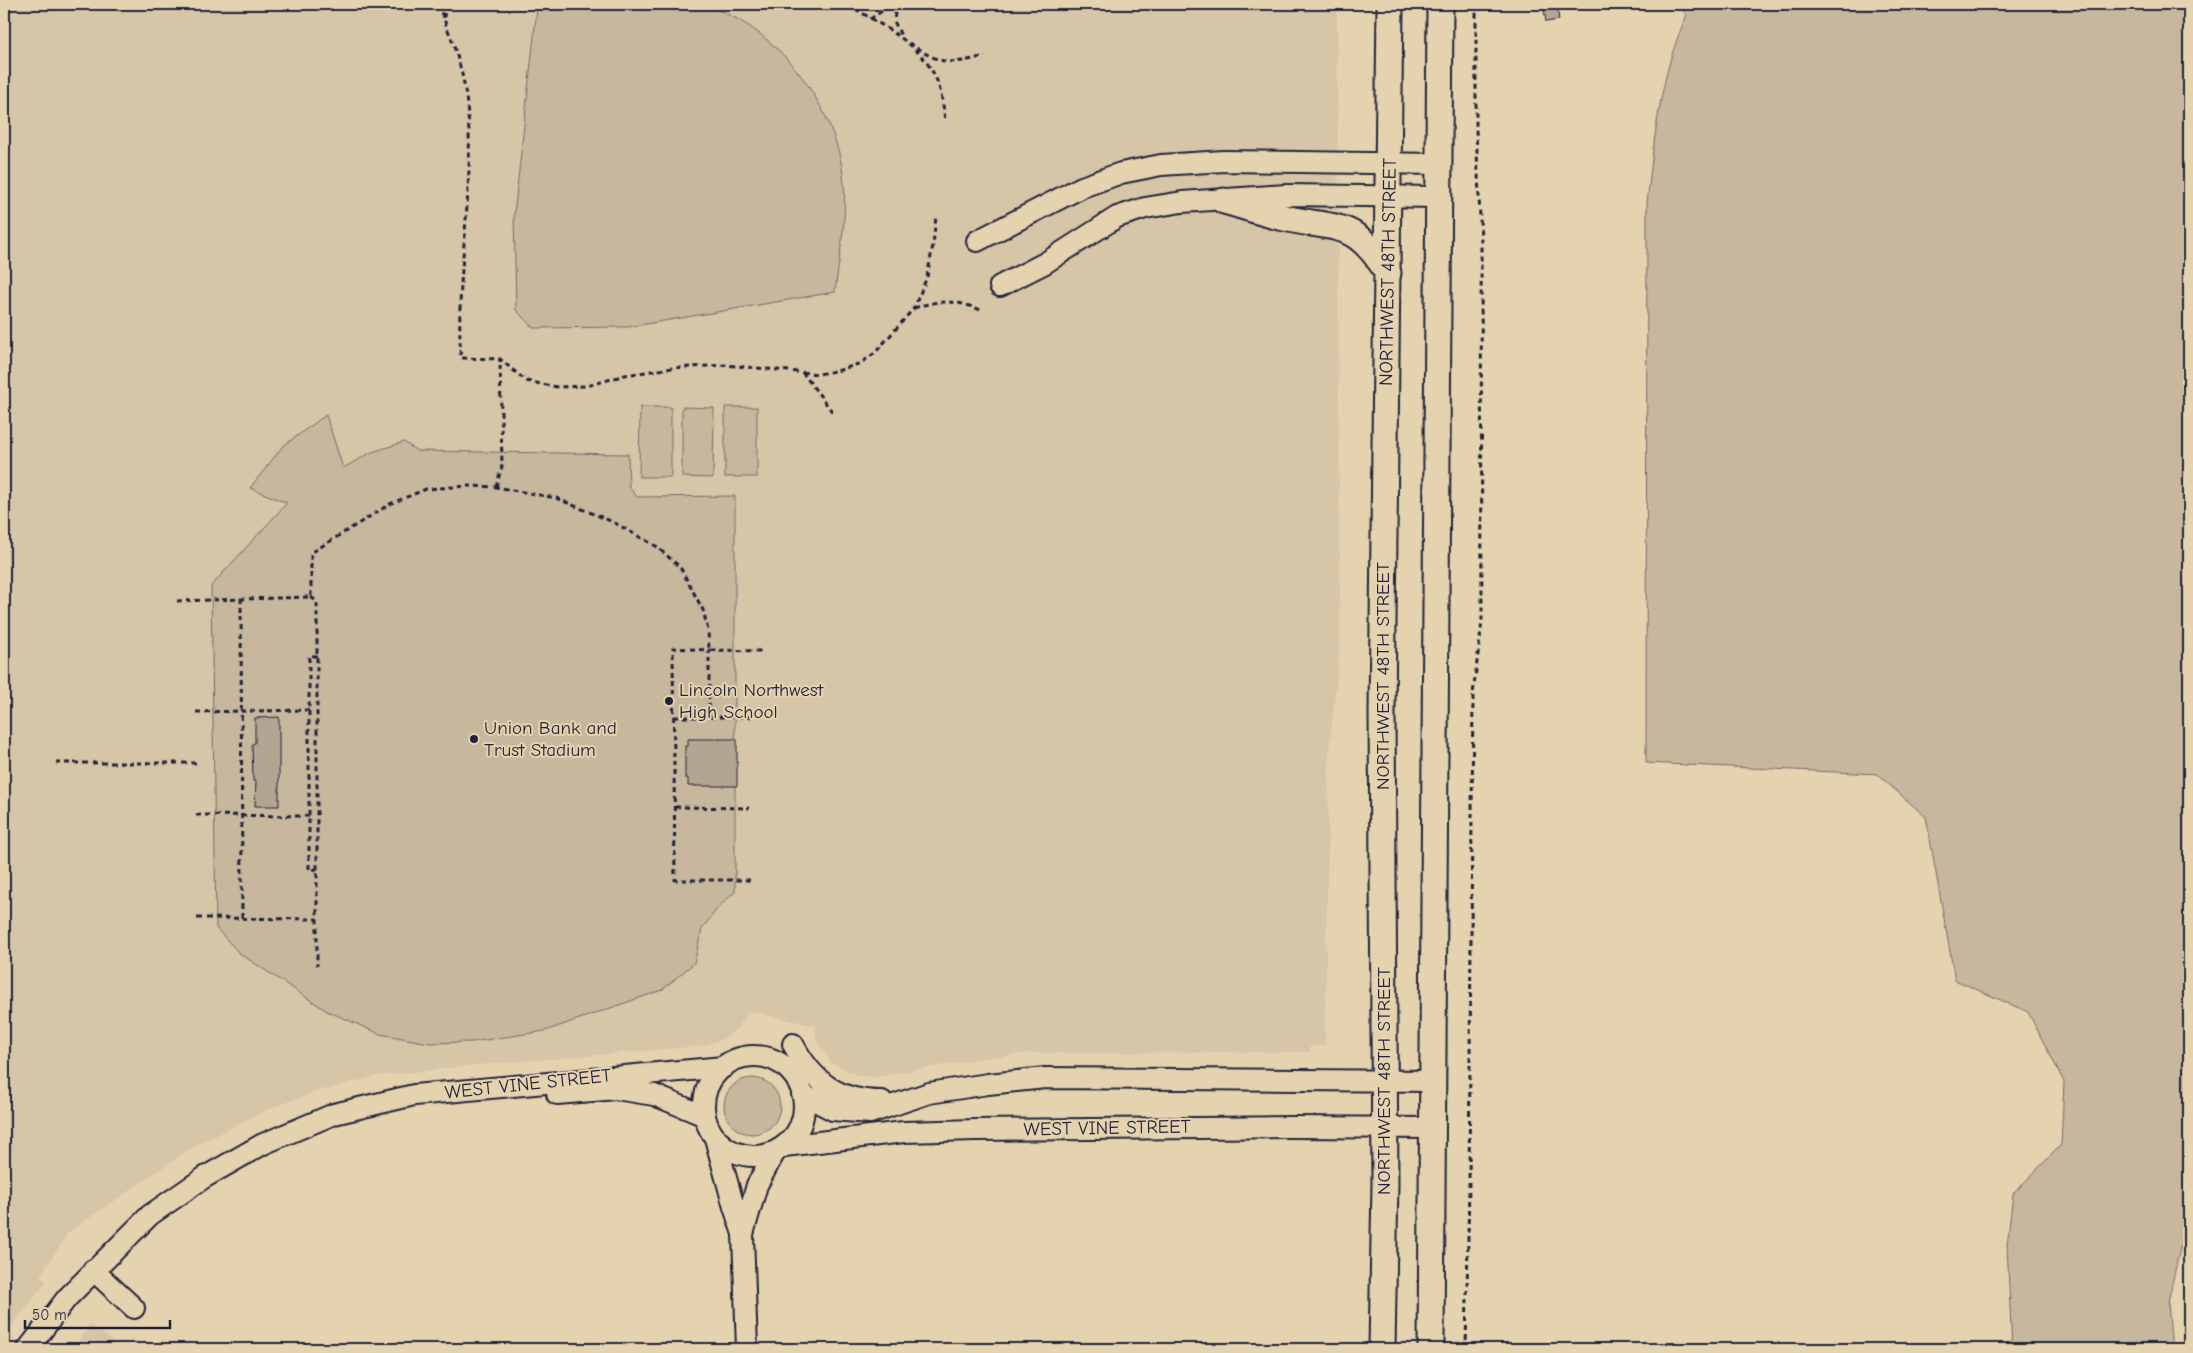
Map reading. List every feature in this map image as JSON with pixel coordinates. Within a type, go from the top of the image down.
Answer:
[{"type":"main road","name":"NORTHWEST 48TH STREET","points":[[1382,1349],[1384,1080],[1382,712],[1390,163],[1390,4]]},
{"type":"main road","points":[[1431,1349],[1440,4]]},
{"type":"main road","points":[[1224,201],[1281,217],[1335,226],[1351,232],[1371,246],[1388,273]]},
{"type":"street","points":[[977,241],[1082,187],[1121,173],[1145,168],[1207,162],[1439,164]]},
{"type":"street","points":[[1000,286],[1045,263],[1117,217],[1145,208],[1182,202],[1224,201],[1286,195],[1438,197]]},
{"type":"street","points":[[793,1044],[805,1067],[820,1082],[839,1094],[859,1100],[904,1100]]},
{"type":"street","points":[[743,1234],[757,1185],[779,1149],[794,1136],[801,1123],[804,1109],[802,1094],[793,1075],[782,1065],[754,1056],[739,1059],[724,1066],[714,1076],[707,1088],[704,1102],[704,1116],[715,1138],[743,1234],[747,1293],[747,1349]]},
{"type":"street","name":"WEST VINE STREET","points":[[28,1349],[67,1298],[150,1215],[205,1177],[263,1144],[334,1114],[414,1095],[724,1066]]},
{"type":"street","points":[[802,1094],[833,1110],[870,1113],[929,1093],[978,1085],[1045,1078],[1432,1081]]},
{"type":"street","name":"WEST VINE STREET","points":[[334,1114],[616,1089],[654,1095],[704,1116]]},
{"type":"street","name":"WEST VINE STREET","points":[[779,1149],[904,1132],[1263,1127],[1432,1128]]},
{"type":"street","points":[[715,1138],[728,1149],[743,1155],[759,1156],[779,1149]]},
{"type":"street","points":[[94,1270],[134,1308]]},
{"type":"path","points":[[438,4],[464,84],[469,151],[459,327],[461,358],[500,360],[526,381],[557,388],[587,386],[625,375],[672,368],[726,365],[819,374],[840,370],[861,363],[875,353],[914,308],[927,277],[936,216]]},
{"type":"path","points":[[444,19],[445,4]]},
{"type":"path","points":[[848,4],[936,60],[962,62],[985,56]]},
{"type":"path","points":[[870,19],[895,4]]},
{"type":"path","points":[[895,4],[894,21],[903,39],[931,68],[941,92],[945,121]]},
{"type":"path","points":[[1466,1349],[1473,694],[1482,622],[1482,240],[1476,130],[1476,4]]},
{"type":"path","points":[[914,308],[945,301],[963,302],[983,312]]},
{"type":"path","points":[[496,487],[502,466],[500,360]]},
{"type":"path","points":[[801,372],[834,414]]},
{"type":"path","points":[[311,597],[311,553],[390,504],[426,489],[468,486],[496,487],[556,498],[613,522],[656,546],[680,567],[703,610],[708,630],[709,717]]},
{"type":"path","points":[[177,601],[311,597],[317,602],[317,966]]},
{"type":"path","points":[[241,598],[242,918]]},
{"type":"path","points":[[752,880],[675,880],[674,648],[762,651]]},
{"type":"path","points":[[317,656],[309,656],[309,870],[317,869]]},
{"type":"path","points":[[196,712],[309,710]]},
{"type":"path","points":[[674,717],[751,717]]},
{"type":"path","points":[[56,763],[196,763]]},
{"type":"path","points":[[675,807],[749,808]]},
{"type":"path","points":[[196,815],[309,816]]},
{"type":"path","points":[[196,918],[317,919]]},
{"type":"shaded area","name":"Lincoln Northwest High School","points":[[4,4],[1337,4],[1340,645],[1329,756],[1325,1046],[1310,1046],[1310,1052],[1032,1053],[984,1058],[875,1077],[859,1076],[830,1062],[816,1039],[815,1026],[750,1011],[735,1031],[721,1040],[703,1046],[477,1065],[377,1076],[312,1093],[264,1111],[191,1148],[69,1232],[40,1276],[47,1281],[4,1336]]},
{"type":"shaded area","points":[[565,4],[698,4],[726,14],[753,29],[777,49],[798,73],[816,99],[830,127],[840,157],[845,199],[835,292],[628,327],[533,328],[516,310],[514,215],[537,9]]},
{"type":"shaded area","points":[[1676,4],[2189,4],[2189,1218],[2183,1235],[2168,1302],[2172,1349],[2012,1349],[2007,1245],[2013,1194],[2061,1145],[2064,1082],[2028,1012],[1955,980],[1926,817],[1877,774],[1646,763],[1647,204],[1664,83],[1670,60],[1687,15]]},
{"type":"shaded area","points":[[640,407],[671,407],[671,477],[639,477]]},
{"type":"shaded area","points":[[682,407],[714,408],[713,478],[682,477]]},
{"type":"shaded area","points":[[725,407],[757,407],[757,477],[725,477]]},
{"type":"shaded area","name":"Union Bank and Trust Stadium","points":[[326,415],[343,468],[372,452],[404,442],[417,451],[628,454],[629,487],[637,497],[735,496],[735,892],[719,906],[702,929],[694,963],[662,990],[545,1031],[472,1042],[429,1043],[380,1034],[327,1011],[239,953],[216,928],[211,586],[287,503],[250,488],[283,446]]},
{"type":"shaded area","points":[[752,1078],[763,1080],[772,1086],[778,1095],[780,1106],[778,1117],[772,1126],[763,1132],[752,1134],[741,1132],[732,1126],[726,1117],[724,1106],[726,1095],[732,1086],[741,1080]]},
{"type":"shaded area","points":[[90,1324],[116,1344],[121,1349],[73,1349]]},
{"type":"building","points":[[1557,7],[1559,20],[1546,22],[1544,9]]},
{"type":"building","points":[[279,717],[279,806],[255,806],[256,781],[253,781],[252,744],[255,743],[255,718]]},
{"type":"building","points":[[688,739],[737,739],[737,786],[688,786],[688,778],[685,778],[685,746],[688,746]]},
{"type":"place","name":"Lincoln Northwest High School","points":[[669,701]]},
{"type":"place","name":"Union Bank and Trust Stadium","points":[[474,739]]}]
